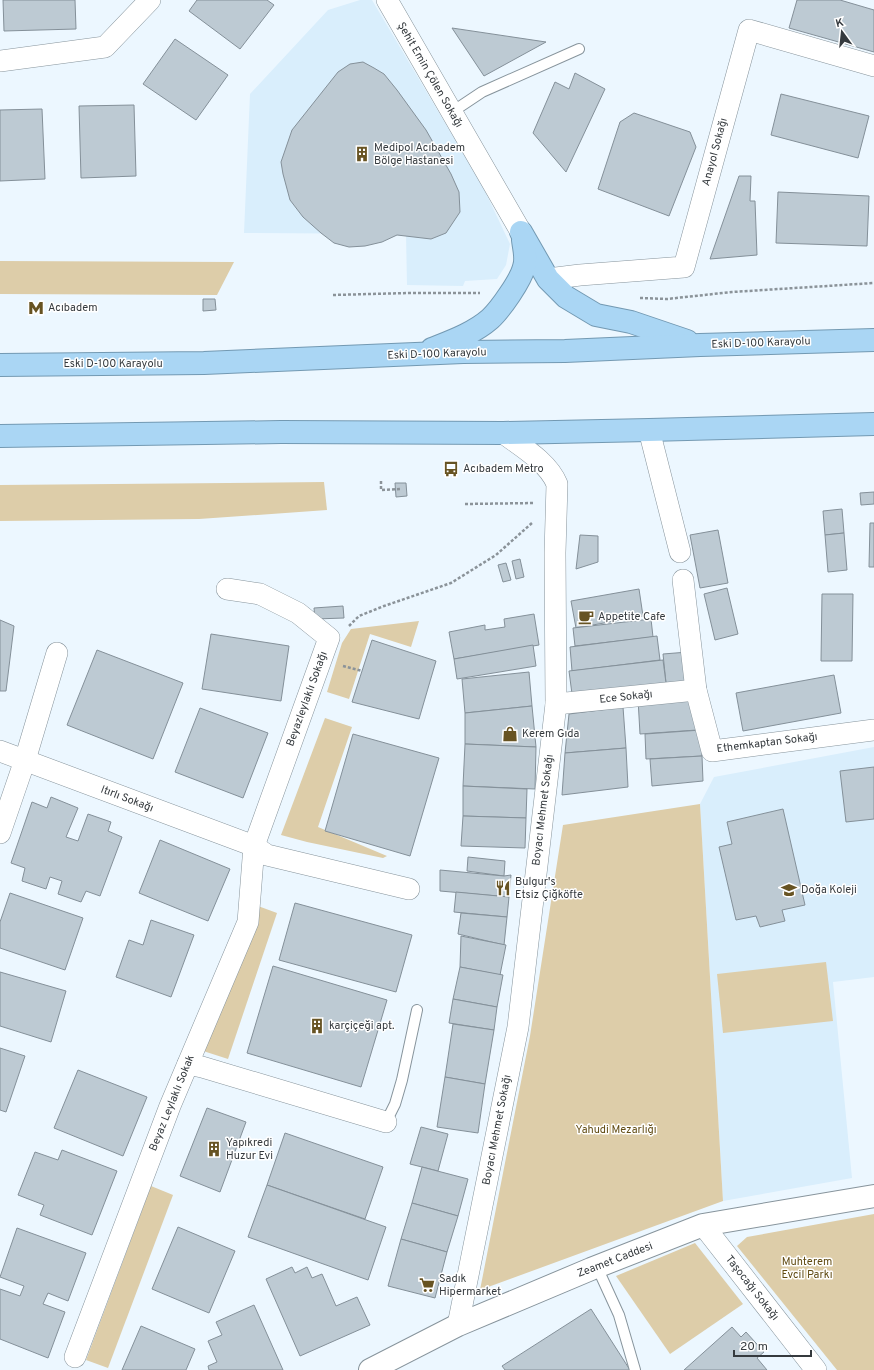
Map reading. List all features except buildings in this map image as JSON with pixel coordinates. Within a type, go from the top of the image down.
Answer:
[{"type":"highway","points":[[521,232],[548,279],[566,297],[596,315],[632,322],[700,345]]},
{"type":"highway","points":[[420,354],[473,330],[490,319],[514,288],[524,268],[526,256],[521,232]]},
{"type":"highway","name":"Eski D-100 Karayolu","points":[[0,365],[204,363],[463,352],[565,351],[874,340]]},
{"type":"highway","points":[[0,436],[281,432],[503,433],[874,424]]},
{"type":"street","points":[[0,61],[105,48],[150,0]]},
{"type":"street","name":"Şehit Emin Çölen Sokağı","points":[[387,0],[521,232]]},
{"type":"street","name":"Anayol Sokağı","points":[[548,279],[684,267],[749,30],[874,66]]},
{"type":"street","points":[[649,430],[680,552]]},
{"type":"street","name":"Boyacı Mehmet Sokağı","points":[[458,1325],[518,1027],[556,704],[555,553],[557,484],[553,474],[545,466],[503,433]]},
{"type":"street","name":"Ethemkaptan Sokağı","points":[[683,580],[696,690],[712,751],[874,730]]},
{"type":"street","name":"Beyazleylaklı Sokağı","points":[[227,589],[260,594],[298,613],[329,638],[254,846]]},
{"type":"street","points":[[0,833],[25,760],[57,653]]},
{"type":"street","name":"Ece Sokağı","points":[[556,704],[696,690]]},
{"type":"street","name":"Itırlı Sokağı","points":[[0,751],[254,846],[267,855],[409,889]]},
{"type":"street","name":"Beyaz Leylaklı Sokak","points":[[75,1357],[170,1106],[248,922],[254,846]]},
{"type":"street","points":[[188,1064],[386,1122]]},
{"type":"street","name":"Zeamet Caddesi","points":[[370,1370],[402,1361],[458,1325],[596,1267],[703,1225],[874,1196]]},
{"type":"street","name":"Taşocağı Sokağı","points":[[703,1225],[816,1370]]},
{"type":"lane","points":[[452,112],[482,92],[579,49]]},
{"type":"lane","points":[[386,1122],[395,1104],[402,1080],[417,1010]]},
{"type":"lane","points":[[596,1267],[619,1315],[635,1370]]},
{"type":"path","points":[[633,298],[668,299],[732,292],[874,283]]},
{"type":"path","points":[[333,295],[486,293]]},
{"type":"path","points":[[381,481],[381,490],[400,489]]},
{"type":"path","points":[[465,504],[538,503]]},
{"type":"path","points":[[347,627],[359,616],[451,583],[496,555],[535,520]]},
{"type":"path","points":[[342,666],[362,671]]},
{"type":"shaded area","points":[[360,0],[372,0],[483,187],[510,244],[506,265],[497,279],[465,281],[463,286],[407,285],[406,234],[244,233],[250,94],[328,10]]},
{"type":"shaded area","name":"Doğa Koleji","points":[[874,747],[874,977],[833,982],[852,1178],[723,1201],[700,804],[714,777]]},
{"type":"green space","points":[[0,261],[234,262],[217,295],[0,294]]},
{"type":"green space","points":[[324,482],[327,510],[199,519],[0,521],[0,485]]},
{"type":"green space","points":[[419,621],[411,647],[370,634],[349,699],[327,692],[342,643],[351,629]]},
{"type":"green space","points":[[325,718],[352,727],[318,827],[387,856],[383,858],[281,835]]},
{"type":"green space","name":"Yahudi Mezarlığı","points":[[700,804],[723,1201],[480,1290],[530,1036],[563,825]]},
{"type":"green space","points":[[258,906],[277,913],[228,1059],[197,1049]]},
{"type":"green space","points":[[826,962],[833,1021],[723,1033],[717,974]]},
{"type":"green space","points":[[151,1186],[173,1195],[108,1368],[86,1360]]},
{"type":"green space","name":"Muhterem Evcil Parkı","points":[[874,1214],[874,1370],[837,1370],[737,1246],[747,1237]]},
{"type":"green space","points":[[695,1243],[743,1304],[670,1354],[616,1276]]},
{"type":"place","name":"Medipol Acıbadem Bölge Hastanesi","points":[[362,154]]},
{"type":"place","name":"Acıbadem","points":[[36,308]]},
{"type":"place","name":"Acıbadem Metro","points":[[451,469]]},
{"type":"place","name":"Appetite Cafe","points":[[586,617]]},
{"type":"place","name":"Kerem Gıda","points":[[510,734]]},
{"type":"place","name":"Bulgur's Etsiz Çiğköfte","points":[[503,888]]},
{"type":"place","name":"Doğa Koleji","points":[[789,890]]},
{"type":"place","name":"karçiçeği apt.","points":[[317,1026]]},
{"type":"place","name":"Yapıkredi Huzur Evi","points":[[214,1149]]},
{"type":"place","name":"Sadık Hipermarket","points":[[427,1285]]}]
